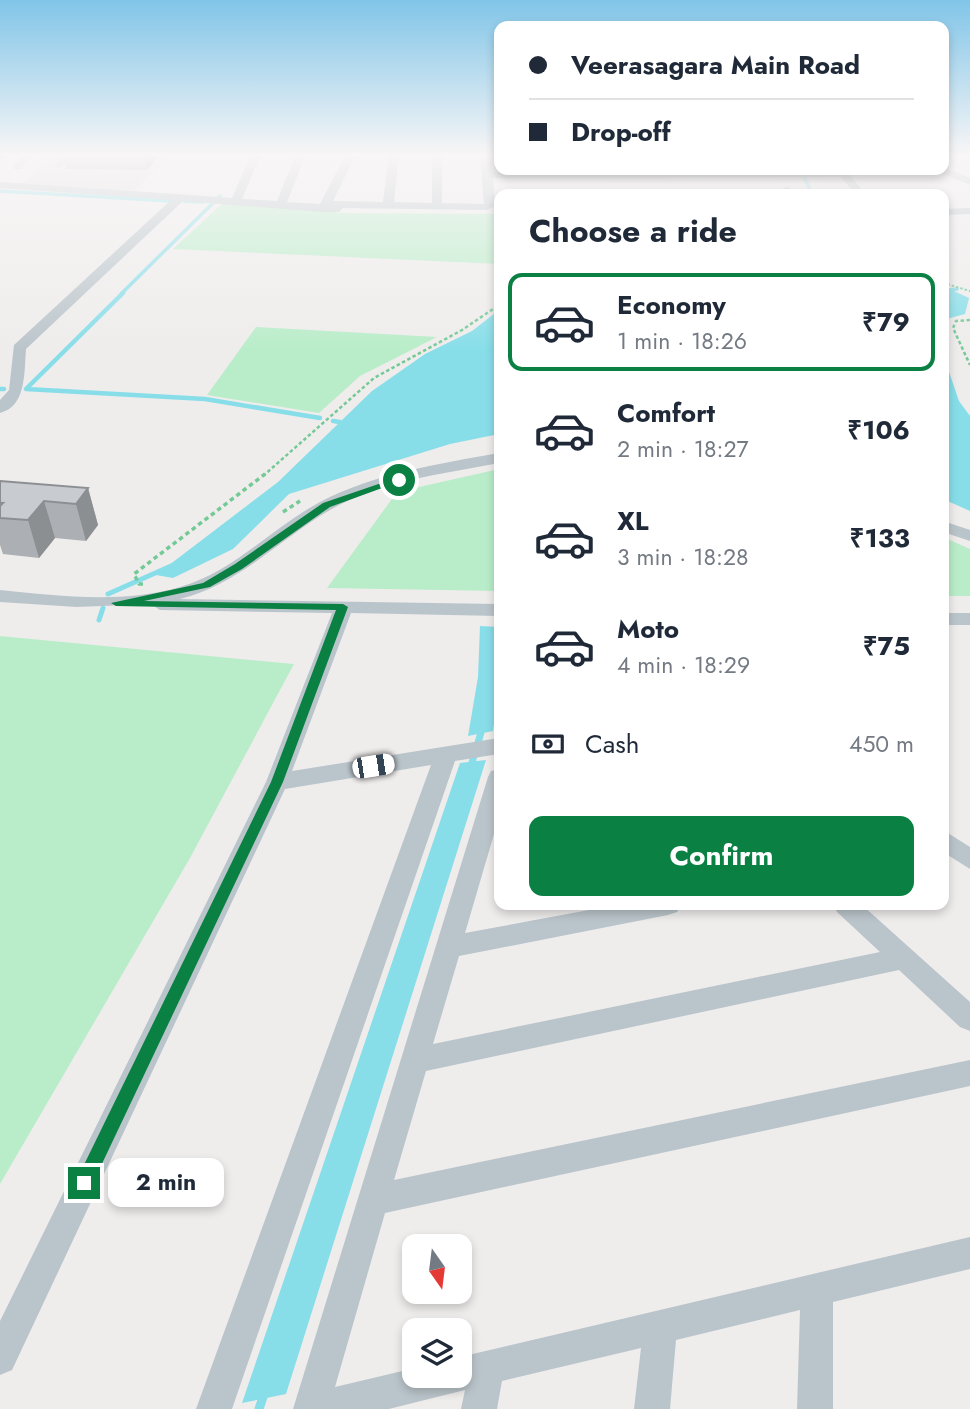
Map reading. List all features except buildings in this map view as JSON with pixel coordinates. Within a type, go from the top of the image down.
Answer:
[{"type":"street","points":[[0,409],[16,391],[19,348],[157,220]]},
{"type":"street","points":[[116,603],[206,585],[239,566],[326,505],[379,486],[494,459]]},
{"type":"street","points":[[949,528],[970,536]]},
{"type":"street","points":[[0,596],[116,603],[494,610]]},
{"type":"street","points":[[0,1358],[277,782],[343,607]]},
{"type":"street","points":[[949,619],[970,619]]},
{"type":"street","points":[[277,782],[494,746]]},
{"type":"street","points":[[214,1409],[453,753]]},
{"type":"street","points":[[403,1388],[313,1409],[448,947],[488,845],[494,808]]},
{"type":"street","points":[[949,844],[970,860]]},
{"type":"street","points":[[448,947],[642,910]]},
{"type":"street","points":[[851,910],[970,1019]]},
{"type":"street","points":[[414,1061],[904,958]]},
{"type":"street","points":[[373,1200],[970,1073]]},
{"type":"street","points":[[472,1372],[970,1253]]},
{"type":"street","points":[[815,1409],[817,1289]]},
{"type":"street","points":[[652,1409],[660,1327]]},
{"type":"street","points":[[472,1388],[479,1409]]},
{"type":"path","points":[[949,285],[970,291]]},
{"type":"path","points":[[139,584],[134,574],[245,492],[374,378],[462,330],[494,308]]},
{"type":"path","points":[[970,320],[956,321],[953,328],[970,365]]},
{"type":"green space","points":[[205,220],[494,220],[494,264],[173,249]]},
{"type":"green space","points":[[256,327],[437,337],[360,376],[319,413],[207,395]]},
{"type":"green space","points":[[494,470],[494,591],[327,588],[397,492]]},
{"type":"green space","points":[[949,540],[970,549],[970,596],[949,596]]},
{"type":"green space","points":[[0,636],[294,664],[190,858],[0,1184]]},
{"type":"water","points":[[949,289],[969,298],[965,314],[949,318]]},
{"type":"water","points":[[494,314],[494,435],[450,444],[289,494],[233,549],[173,578],[156,575],[278,482],[372,391],[425,354],[472,331]]},
{"type":"water","points":[[949,372],[959,401],[970,416],[970,511],[949,502]]},
{"type":"water","points":[[480,626],[494,627],[493,731],[468,736],[478,677]]},
{"type":"water","points":[[486,760],[286,1394],[242,1403],[460,763]]},
{"type":"waterway","points":[[121,294],[196,220]]},
{"type":"waterway","points":[[949,290],[957,289]]},
{"type":"waterway","points":[[123,293],[26,389],[205,399],[320,418]]},
{"type":"waterway","points":[[333,421],[340,422]]},
{"type":"waterway","points":[[108,594],[171,566]]},
{"type":"waterway","points":[[99,620],[103,608]]},
{"type":"waterway","points":[[470,769],[483,726]]},
{"type":"waterway","points":[[259,1409],[264,1394]]},
{"type":"route","points":[[84,1183],[277,782],[343,607],[116,603],[169,595],[206,585],[239,566],[326,505],[399,480]]}]
